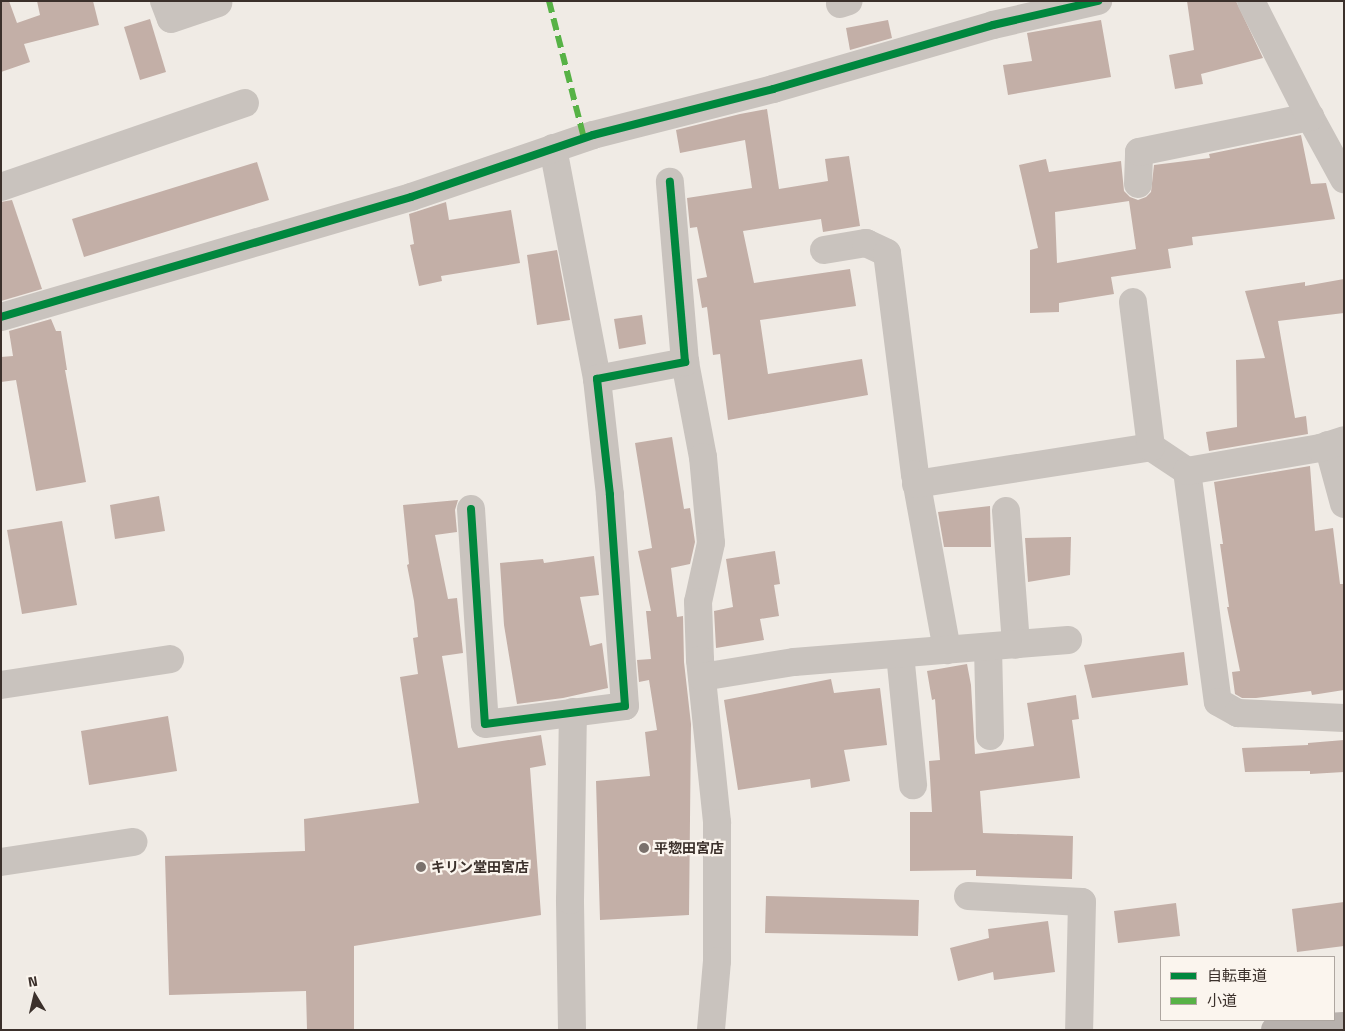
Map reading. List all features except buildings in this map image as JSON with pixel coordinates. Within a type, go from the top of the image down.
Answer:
[{"type":"main road","points":[[1275,1030],[1344,1026]]},
{"type":"street","points":[[164,1],[171,19],[218,3]]},
{"type":"street","points":[[1,317],[411,197],[593,135],[773,89],[993,25],[1098,1]]},
{"type":"street","points":[[1251,1],[1344,179]]},
{"type":"street","points":[[1,187],[246,103]]},
{"type":"street","points":[[1138,184],[1139,152],[1310,117]]},
{"type":"street","points":[[472,509],[485,724],[625,706],[610,495],[597,379],[553,148]]},
{"type":"street","points":[[670,182],[685,362],[703,458],[711,542],[698,602],[702,677],[717,823],[717,961],[711,1030]]},
{"type":"street","points":[[824,250],[866,244],[886,254],[916,484],[947,650]]},
{"type":"street","points":[[1133,302],[1151,447]]},
{"type":"street","points":[[597,379],[685,362]]},
{"type":"street","points":[[916,484],[1151,447],[1186,471],[1336,442],[1344,504]]},
{"type":"street","points":[[1186,471],[1218,702],[1238,713],[1344,718]]},
{"type":"street","points":[[1006,511],[1016,645]]},
{"type":"street","points":[[702,677],[794,662],[1068,640]]},
{"type":"street","points":[[988,646],[990,736]]},
{"type":"street","points":[[900,654],[913,785]]},
{"type":"street","points":[[1,685],[170,660]]},
{"type":"street","points":[[572,1030],[570,900],[573,712]]},
{"type":"street","points":[[1,862],[133,842]]},
{"type":"street","points":[[968,896],[1082,902],[1079,1030]]},
{"type":"marked path","points":[[549,1],[584,138]]},
{"type":"cycle path","points":[[1,317],[411,197],[593,135],[773,89],[993,25],[1098,1]]},
{"type":"cycle path","points":[[471,509],[485,724],[625,706],[610,495],[597,379],[685,362],[670,182]]},
{"type":"place","name":"平惣田宮店","points":[[644,848]]},
{"type":"place","name":"キリン堂田宮店","points":[[421,867]]}]
